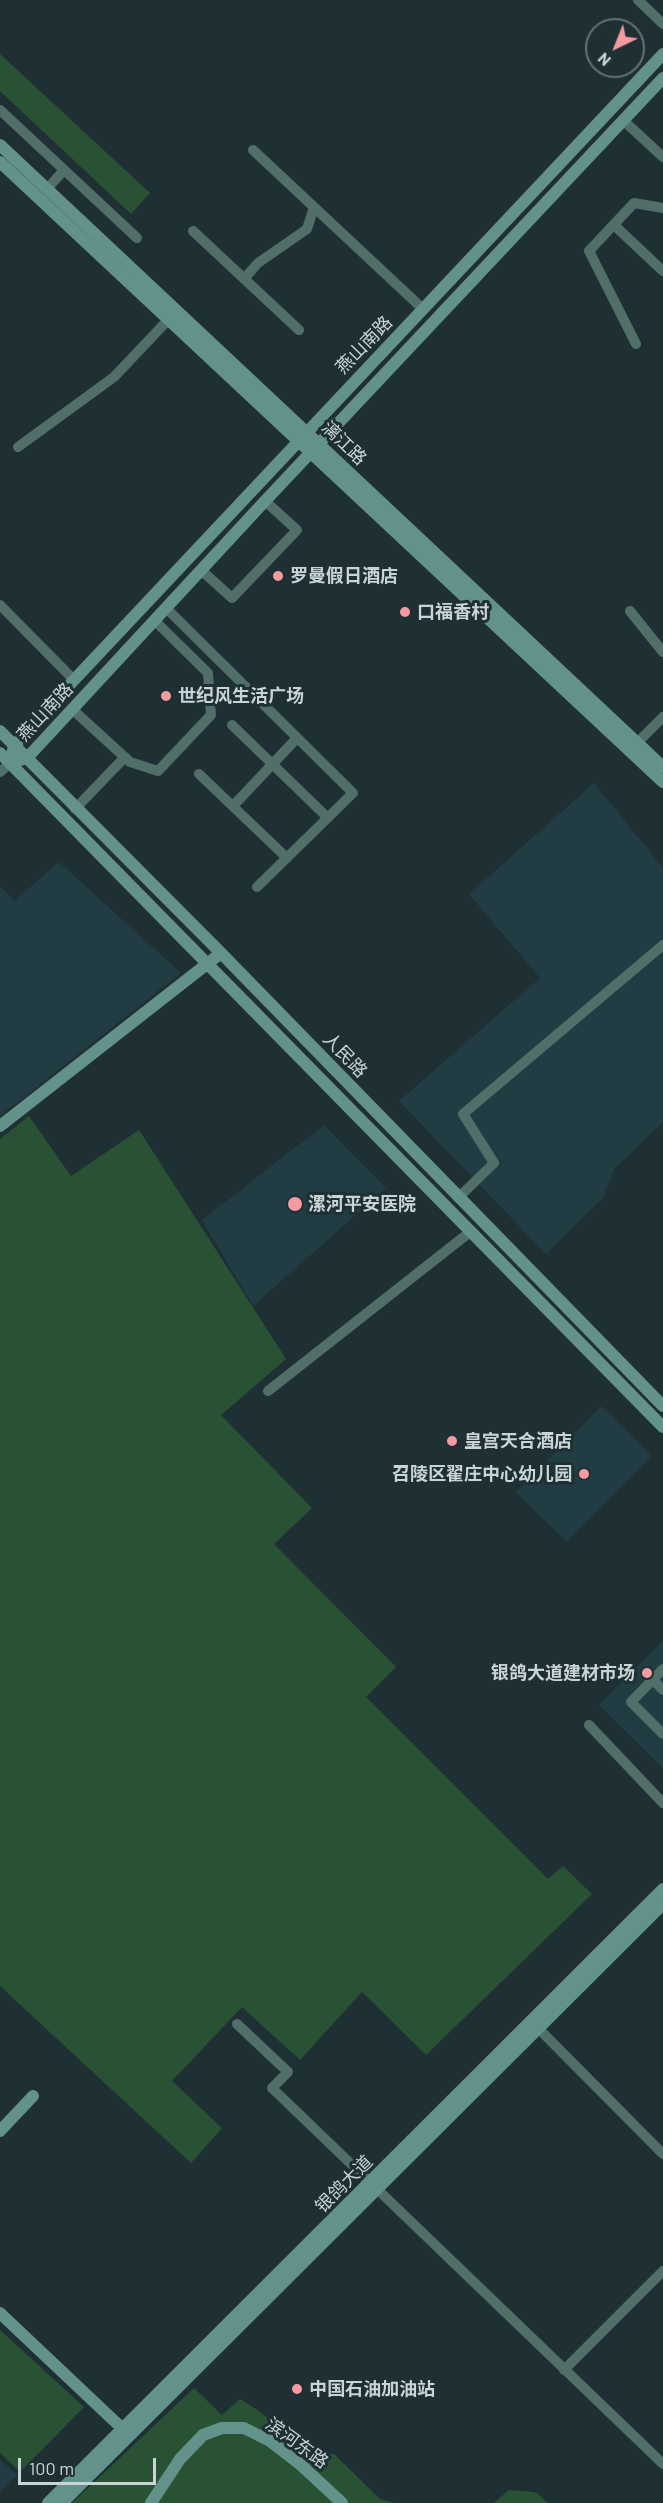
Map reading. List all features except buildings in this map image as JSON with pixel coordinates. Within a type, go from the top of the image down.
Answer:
[{"type":"main road","name":"燕山南路","points":[[663,54],[74,680],[14,746],[10,763],[27,758],[197,573],[663,78]]},
{"type":"main road","points":[[611,109],[624,121]]},
{"type":"main road","name":"漓江路","points":[[0,145],[306,432],[314,449]]},
{"type":"main road","name":"漓江路","points":[[0,162],[297,441],[314,449],[633,747],[663,782]]},
{"type":"main road","points":[[501,227],[513,238]]},
{"type":"main road","points":[[423,309],[435,320]]},
{"type":"main road","points":[[181,565],[197,573]]},
{"type":"main road","name":"人民路","points":[[0,731],[75,809],[221,953],[663,1406]]},
{"type":"main road","name":"漓江路","points":[[633,747],[663,767]]},
{"type":"main road","name":"人民路","points":[[0,753],[206,965],[663,1427]]},
{"type":"main road","points":[[0,1126],[221,953]]},
{"type":"main road","name":"银鸽大道","points":[[62,2503],[126,2433],[375,2185],[663,1889]]},
{"type":"main road","name":"银鸽大道","points":[[375,2185],[663,1904]]},
{"type":"main road","points":[[0,2131],[33,2096]]},
{"type":"main road","points":[[0,2313],[126,2433]]},
{"type":"main road","name":"滨河东路","points":[[151,2503],[180,2458],[203,2435],[222,2428],[244,2428],[270,2441],[301,2465],[342,2503]]},
{"type":"main road","name":"银鸽大道","points":[[48,2503],[126,2433]]},
{"type":"street","points":[[638,0],[663,24]]},
{"type":"street","points":[[0,110],[137,238]]},
{"type":"street","points":[[624,121],[663,157]]},
{"type":"street","points":[[253,150],[423,309]]},
{"type":"street","points":[[47,189],[64,170]]},
{"type":"street","points":[[636,344],[589,251],[634,204],[662,210]]},
{"type":"street","points":[[244,279],[258,263],[307,229],[314,207]]},
{"type":"street","points":[[614,225],[663,271]]},
{"type":"street","points":[[194,231],[299,330]]},
{"type":"street","points":[[18,447],[114,377],[168,320]]},
{"type":"street","points":[[197,573],[231,598],[297,530],[265,501]]},
{"type":"street","points":[[0,605],[74,680]]},
{"type":"street","points":[[166,608],[353,793],[257,888]]},
{"type":"street","points":[[630,611],[663,652]]},
{"type":"street","points":[[72,709],[130,762],[158,771],[211,715],[207,673],[154,620]]},
{"type":"street","points":[[633,747],[663,717]]},
{"type":"street","points":[[232,726],[328,818]]},
{"type":"street","points":[[233,806],[297,738]]},
{"type":"street","points":[[75,809],[124,757]]},
{"type":"street","points":[[0,772],[10,763]]},
{"type":"street","points":[[199,774],[287,858]]},
{"type":"street","points":[[458,1198],[495,1163],[463,1114],[663,945]]},
{"type":"street","points":[[268,1391],[470,1232]]},
{"type":"street","points":[[663,1669],[631,1702],[663,1734]]},
{"type":"street","points":[[653,1680],[663,1690]]},
{"type":"street","points":[[588,1725],[663,1803]]},
{"type":"street","points":[[237,2024],[288,2072],[272,2088],[663,2464]]},
{"type":"street","points":[[538,2028],[663,2154]]},
{"type":"street","points":[[564,2370],[663,2271]]},
{"type":"shaded area","points":[[594,783],[663,868],[663,1122],[614,1169],[603,1198],[546,1254],[399,1101],[540,978],[469,894]]},
{"type":"shaded area","points":[[59,862],[181,973],[0,1116],[0,886],[14,901]]},
{"type":"shaded area","name":"漯河平安医院","points":[[324,1125],[386,1188],[253,1306],[202,1220]]},
{"type":"shaded area","name":"召陵区翟庄中心幼儿园","points":[[601,1406],[652,1456],[567,1542],[516,1492]]},
{"type":"shaded area","name":"银鸽大道建材市场","points":[[663,1641],[663,1768],[599,1705]]},
{"type":"shaded area","points":[[0,2459],[17,2475],[0,2492]]},
{"type":"green space","points":[[0,54],[150,193],[131,214],[0,91]]},
{"type":"green space","points":[[29,1116],[71,1176],[139,1130],[286,1359],[221,1415],[312,1508],[274,1544],[396,1667],[366,1697],[548,1879],[563,1866],[592,1894],[426,2055],[362,1992],[300,2060],[242,2007],[172,2081],[222,2128],[191,2163],[0,1986],[0,1139]]},
{"type":"green space","points":[[0,2330],[84,2407],[20,2472],[0,2453]]},
{"type":"green space","points":[[194,2388],[222,2415],[240,2399],[259,2411],[311,2453],[334,2454],[380,2499],[394,2503],[72,2503]]},
{"type":"green space","points":[[509,2490],[535,2492],[548,2503],[494,2503]]},
{"type":"place","name":"罗曼假日酒店","points":[[278,576]]},
{"type":"place","name":"口福香村","points":[[405,612]]},
{"type":"place","name":"世纪风生活广场","points":[[166,696]]},
{"type":"place","name":"漯河平安医院","points":[[295,1204]]},
{"type":"place","name":"皇宫天合酒店","points":[[452,1441]]},
{"type":"place","name":"召陵区翟庄中心幼儿园","points":[[584,1474]]},
{"type":"place","name":"银鸽大道建材市场","points":[[647,1673]]},
{"type":"place","name":"中国石油加油站","points":[[297,2389]]}]
